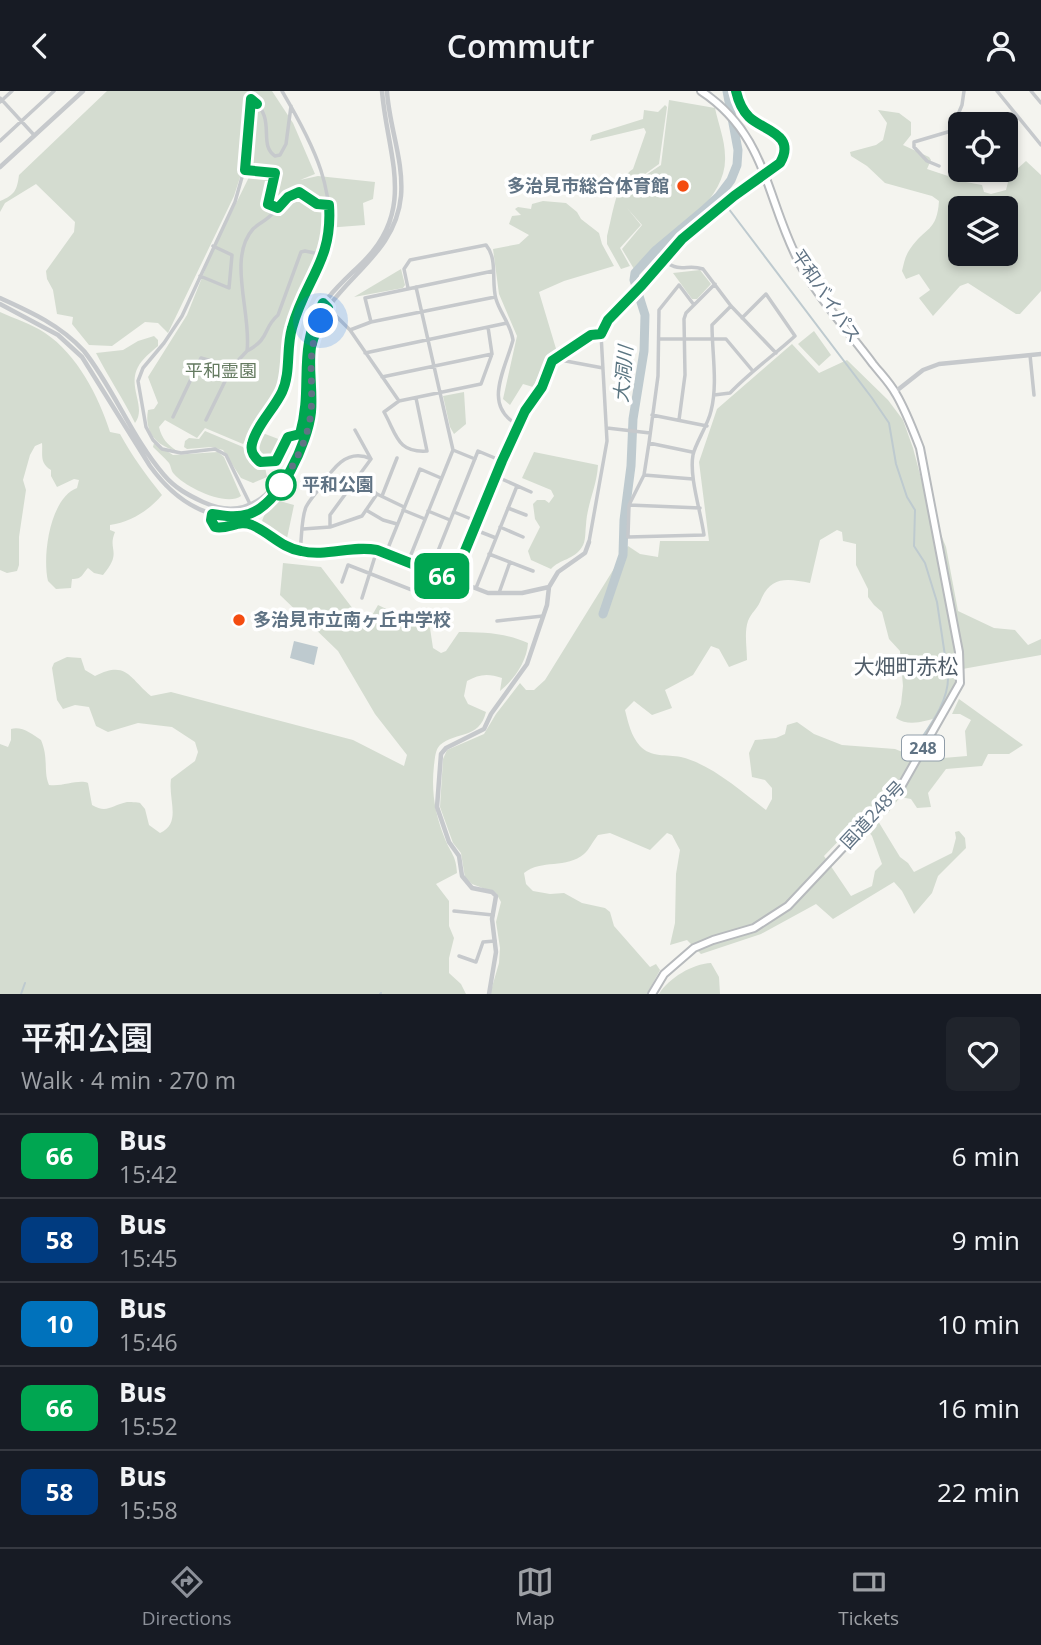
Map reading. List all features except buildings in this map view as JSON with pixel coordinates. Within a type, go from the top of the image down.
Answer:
[{"type":"highway","name":"平和バイパス","points":[[701,91],[713,99],[755,149],[801,266],[895,392]]},
{"type":"highway","name":"国道248号","points":[[652,994],[664,974],[694,948],[754,928],[788,906],[902,785],[960,683],[960,652],[920,448],[895,392]]},
{"type":"street","points":[[12,91],[1,100],[34,136]]},
{"type":"street","points":[[0,141],[54,91]]},
{"type":"street","points":[[0,167],[83,91]]},
{"type":"street","points":[[282,91],[319,166],[329,205],[330,225],[324,255],[291,331],[286,383],[254,438],[251,448],[253,456],[260,462],[276,461],[288,437],[300,434]]},
{"type":"street","points":[[0,297],[51,323],[73,339],[93,363],[162,474],[181,492],[212,506],[230,509],[251,506],[262,498],[282,473],[300,434],[306,410],[307,344],[316,315],[323,303],[373,251],[386,231],[395,207],[396,177],[384,91]]},
{"type":"street","points":[[0,304],[39,323],[71,345],[91,369],[160,480],[179,498],[212,514],[237,517],[257,511],[281,485],[305,439],[311,414],[311,348],[314,336],[328,308],[383,246],[398,211],[401,181],[384,91]]},
{"type":"street","points":[[489,994],[495,971],[493,915],[496,896],[492,892],[472,888],[463,880],[459,856],[449,842],[438,814],[441,754],[446,748],[484,729],[491,714],[527,664],[543,616],[549,587],[558,572],[585,554],[607,441],[601,334],[608,320],[682,239],[734,196],[766,175],[784,157],[784,146],[774,132],[746,114],[736,91]]},
{"type":"street","points":[[939,166],[927,161],[914,147],[915,142],[951,131],[962,105],[964,91]]},
{"type":"street","points":[[998,91],[1041,145]]},
{"type":"street","points":[[1031,91],[1041,103]]},
{"type":"street","points":[[251,506],[230,462],[221,451],[208,448],[181,453],[162,449],[153,440],[144,416],[138,388],[139,375],[182,316],[235,202],[245,170],[251,99],[264,111],[268,148],[275,156],[279,155],[286,144],[291,106]]},
{"type":"street","points":[[245,170],[275,173],[268,204],[278,208]]},
{"type":"street","points":[[247,351],[247,311],[241,275],[247,239],[254,228],[288,197],[299,192],[317,204],[329,205]]},
{"type":"street","points":[[408,288],[404,269],[410,260],[486,245],[491,252],[495,297],[513,340],[501,379],[499,405],[506,418],[518,425]]},
{"type":"street","points":[[200,275],[229,288],[232,255],[213,246]]},
{"type":"street","points":[[206,421],[232,367],[247,351],[261,343],[271,322],[278,315],[301,252],[305,250],[324,255]]},
{"type":"street","points":[[664,261],[681,269],[703,269],[731,306],[776,353]]},
{"type":"street","points":[[371,322],[365,298],[493,271]]},
{"type":"street","points":[[679,420],[685,375],[684,319],[715,284]]},
{"type":"street","points":[[694,305],[679,285],[664,300],[659,310],[658,376],[649,443],[644,475],[629,505],[628,537],[704,535],[693,479],[693,452],[707,426],[714,395],[712,325],[731,306]]},
{"type":"street","points":[[408,562],[453,450],[416,287]]},
{"type":"street","points":[[714,395],[730,393],[752,370],[795,336],[766,294],[742,318]]},
{"type":"street","points":[[350,330],[371,322],[495,297]]},
{"type":"street","points":[[323,303],[350,330],[399,401]]},
{"type":"street","points":[[365,353],[507,323]]},
{"type":"street","points":[[416,398],[427,451],[412,452],[404,448],[384,412],[399,401],[481,384],[492,354],[488,327]]},
{"type":"street","points":[[453,580],[518,425],[530,402],[542,387],[555,359],[591,335],[601,334]]},
{"type":"street","points":[[659,339],[726,339],[752,370]]},
{"type":"street","points":[[382,377],[492,354]]},
{"type":"street","points":[[895,392],[923,370],[939,364],[1041,354]]},
{"type":"street","points":[[1030,355],[1034,395]]},
{"type":"street","points":[[173,417],[201,358],[232,367]]},
{"type":"street","points":[[555,359],[603,368]]},
{"type":"street","points":[[652,415],[707,426]]},
{"type":"street","points":[[606,428],[650,433]]},
{"type":"street","points":[[355,429],[371,459]]},
{"type":"street","points":[[649,443],[693,452]]},
{"type":"street","points":[[453,450],[475,459]]},
{"type":"street","points":[[430,571],[478,451],[502,461]]},
{"type":"street","points":[[300,551],[306,507],[339,462],[355,456],[371,459]]},
{"type":"street","points":[[303,529],[330,527],[362,516],[380,495],[397,458]]},
{"type":"street","points":[[330,527],[330,515],[371,459]]},
{"type":"street","points":[[386,553],[420,469],[441,478]]},
{"type":"street","points":[[644,475],[693,479]]},
{"type":"street","points":[[495,476],[531,492]]},
{"type":"street","points":[[358,478],[380,495],[425,519]]},
{"type":"street","points":[[476,590],[517,486]]},
{"type":"street","points":[[629,505],[700,508]]},
{"type":"street","points":[[212,506],[211,520],[215,527],[222,528],[243,522],[300,551],[333,552],[367,548],[377,550],[476,590],[522,593],[549,587]]},
{"type":"street","points":[[508,508],[526,515]]},
{"type":"street","points":[[366,510],[383,520],[397,524]]},
{"type":"street","points":[[428,511],[450,520]]},
{"type":"street","points":[[454,512],[477,521]]},
{"type":"street","points":[[500,527],[523,537]]},
{"type":"street","points":[[473,529],[496,538]]},
{"type":"street","points":[[362,598],[377,550]]},
{"type":"street","points":[[489,554],[533,572]]},
{"type":"street","points":[[499,593],[510,562]]},
{"type":"street","points":[[342,582],[348,565],[435,599],[444,577]]},
{"type":"street","points":[[497,621],[543,616]]},
{"type":"street","points":[[454,911],[493,915]]},
{"type":"street","points":[[459,956],[476,963],[483,942],[495,941]]},
{"type":"green space","name":"平和霊園","points":[[107,91],[272,91],[293,123],[315,174],[300,180],[318,176],[375,182],[373,199],[363,203],[365,225],[326,228],[319,259],[288,331],[282,387],[243,444],[205,428],[197,438],[165,420],[159,427],[160,431],[165,441],[177,451],[163,446],[153,437],[148,425],[148,410],[154,409],[158,403],[148,377],[187,315],[213,250],[254,167],[277,170],[244,165],[234,196],[168,333],[158,323],[145,322],[112,346],[89,345],[72,324],[73,317],[57,314],[46,271],[74,232],[75,222],[36,184],[5,203],[0,212],[0,201],[14,191],[19,175]]},
{"type":"green space","name":"多治見市総合体育館","points":[[669,100],[715,108],[725,150],[723,173],[716,189],[692,219],[634,269],[622,249],[642,225],[627,208],[641,225],[620,248],[630,266],[621,269],[607,244],[607,236],[619,189],[633,169],[646,132],[644,128],[590,141],[592,135],[643,119],[644,110],[658,112],[665,105],[667,107],[659,164],[641,177],[650,193],[643,177],[661,165]]},
{"type":"green space","points":[[878,110],[899,113],[911,122],[911,135],[903,145],[929,157],[931,160],[927,169],[948,176],[948,182],[982,185],[984,192],[991,194],[1006,190],[1008,182],[1018,182],[1018,168],[1026,161],[1041,175],[1041,291],[1020,314],[968,283],[960,286],[933,316],[919,298],[930,290],[919,274],[906,279],[902,271],[910,249],[933,224],[939,201],[932,196],[885,183],[867,166],[851,156],[850,152],[876,145],[883,140],[887,123]]},
{"type":"green space","points":[[543,201],[566,203],[577,212],[581,219],[599,233],[614,266],[564,281],[539,292],[557,352],[545,362],[533,387],[523,384],[510,405],[503,399],[517,336],[499,294],[493,249],[519,244],[529,235],[509,224],[512,216],[521,215],[515,209],[518,207],[531,209],[532,204]]},
{"type":"green space","points":[[401,269],[405,285],[403,288],[354,297]]},
{"type":"green space","points":[[700,270],[711,284],[697,299],[692,299],[673,273]]},
{"type":"green space","points":[[0,312],[40,330],[67,352],[93,391],[110,432],[120,434],[162,495],[139,515],[110,525],[110,530],[115,532],[109,567],[103,575],[88,568],[80,577],[72,579],[71,588],[56,589],[48,581],[47,543],[60,503],[77,488],[79,480],[74,479],[57,487],[51,470],[43,461],[42,443],[35,446],[30,455],[23,480],[26,490],[19,537],[19,565],[17,571],[7,573],[0,570]]},
{"type":"green space","points":[[814,331],[831,355],[819,366],[798,344]]},
{"type":"green space","points":[[154,336],[158,340],[158,346],[142,361],[135,374],[139,410],[135,423],[96,353],[123,350]]},
{"type":"green space","points":[[792,344],[819,373],[847,360],[888,400],[903,420],[926,497],[946,547],[958,611],[994,628],[1015,630],[1028,645],[1041,639],[1041,655],[957,670],[956,684],[939,717],[912,723],[896,718],[903,686],[900,651],[889,639],[882,612],[868,597],[868,589],[856,565],[856,544],[843,541],[842,532],[837,530],[820,540],[810,583],[780,581],[769,587],[764,594],[747,625],[747,660],[729,667],[719,649],[711,646],[693,675],[665,690],[672,708],[652,715],[634,701],[625,710],[634,738],[649,752],[681,757],[704,766],[726,779],[766,810],[772,799],[772,788],[765,780],[752,777],[749,753],[755,740],[776,738],[785,734],[787,725],[797,722],[814,734],[842,745],[895,749],[943,758],[967,756],[965,731],[971,720],[960,714],[952,714],[959,699],[1023,745],[1009,754],[988,754],[982,766],[946,769],[928,793],[931,807],[917,808],[911,799],[900,797],[888,813],[877,801],[824,856],[851,896],[872,886],[875,871],[882,864],[868,831],[878,821],[900,857],[914,872],[952,853],[955,832],[959,831],[965,838],[966,848],[938,876],[932,893],[914,914],[894,882],[833,919],[816,904],[761,934],[701,954],[687,940],[670,945],[675,923],[676,874],[680,850],[672,835],[667,833],[650,850],[610,833],[598,835],[586,852],[577,859],[538,866],[524,873],[526,884],[533,891],[564,893],[582,903],[605,908],[610,912],[614,926],[650,967],[656,964],[660,970],[647,994],[490,994],[499,963],[496,922],[501,902],[496,893],[472,884],[465,878],[461,853],[453,843],[440,807],[443,759],[447,750],[484,734],[520,683],[526,690],[534,690],[545,680],[628,546],[640,554],[658,557],[660,541],[709,541],[699,462],[717,409]]},
{"type":"green space","points":[[464,392],[466,424],[454,434],[443,396]]},
{"type":"green space","points":[[205,431],[243,447],[256,464],[265,467],[267,477],[253,483],[241,478],[223,450],[184,447],[185,441],[189,438],[199,439]]},
{"type":"green space","points":[[260,432],[281,440],[271,459],[260,456],[255,450],[255,442]]},
{"type":"green space","points":[[154,443],[173,455],[218,452],[224,457],[241,496],[234,499],[216,497],[187,484],[173,473],[169,463],[153,447]]},
{"type":"green space","points":[[534,452],[598,465],[583,545],[575,555],[551,569],[531,560],[528,551],[540,527],[535,519],[533,504],[537,500],[549,503],[554,496],[551,490],[522,478]]},
{"type":"green space","points":[[276,500],[294,505],[286,543],[265,528],[262,520]]},
{"type":"green space","points":[[283,563],[321,567],[366,626],[378,605],[405,618],[419,616],[430,628],[433,648],[441,653],[446,651],[459,632],[503,635],[528,643],[519,670],[500,691],[502,678],[497,676],[484,675],[467,681],[464,696],[468,704],[486,712],[483,721],[473,731],[446,741],[437,749],[433,775],[436,812],[457,873],[436,884],[449,901],[449,926],[454,938],[449,958],[449,973],[461,984],[466,994],[0,994],[0,744],[8,747],[11,729],[23,730],[41,740],[49,785],[88,783],[92,805],[102,809],[127,802],[140,803],[145,809],[149,825],[160,833],[171,823],[171,779],[195,761],[198,752],[195,742],[172,727],[138,723],[108,732],[96,726],[89,707],[75,705],[63,709],[57,700],[52,668],[54,663],[67,657],[81,658],[85,670],[95,676],[114,670],[127,673],[151,696],[171,692],[353,740],[404,766],[407,755],[375,714],[338,651],[280,595]]},
{"type":"green space","points":[[711,963],[719,977],[720,994],[659,994],[682,973]]},
{"type":"shaded area","points":[[294,641],[318,647],[314,665],[290,658]]},
{"type":"waterway","name":"大洞川","points":[[603,614],[623,555],[633,419],[644,351],[645,315],[634,280],[635,273],[655,251],[719,196],[731,180],[737,165],[738,150],[727,91]]},
{"type":"waterway","points":[[719,196],[889,423],[896,464],[907,497],[915,510],[914,546],[925,563],[937,602],[948,676],[943,701],[921,739]]},
{"type":"waterway","points":[[21,994],[25,983]]},
{"type":"bus line","name":"66","points":[[257,104],[251,99],[245,170],[275,173],[268,198],[268,204],[272,207],[278,208],[288,197],[299,192],[317,204],[329,205],[330,225],[323,259],[291,331],[286,383],[251,448],[253,456],[260,462],[276,461],[288,437],[300,434],[306,410],[307,344],[316,315],[323,303],[328,308],[311,348],[311,414],[296,460],[286,478],[257,511],[237,517],[212,514],[211,520],[215,527],[222,528],[243,522],[252,525],[300,551],[323,553],[367,548],[377,550],[453,580],[502,461],[525,411],[542,387],[552,361],[591,335],[601,334],[608,320],[682,239],[734,196],[775,168],[784,157],[782,141],[774,132],[746,114],[736,91]]},
{"type":"place","name":"多治見市総合体育館","points":[[683,186]]},
{"type":"place","name":"平和公園","points":[[281,485]]},
{"type":"place","name":"多治見市立南ヶ丘中学校","points":[[239,620]]},
{"type":"district","name":"大畑町赤松","points":[[906,667]]},
{"type":"route","points":[[281,485],[276,491],[300,452],[309,426],[312,399],[311,348],[321,321]]}]
